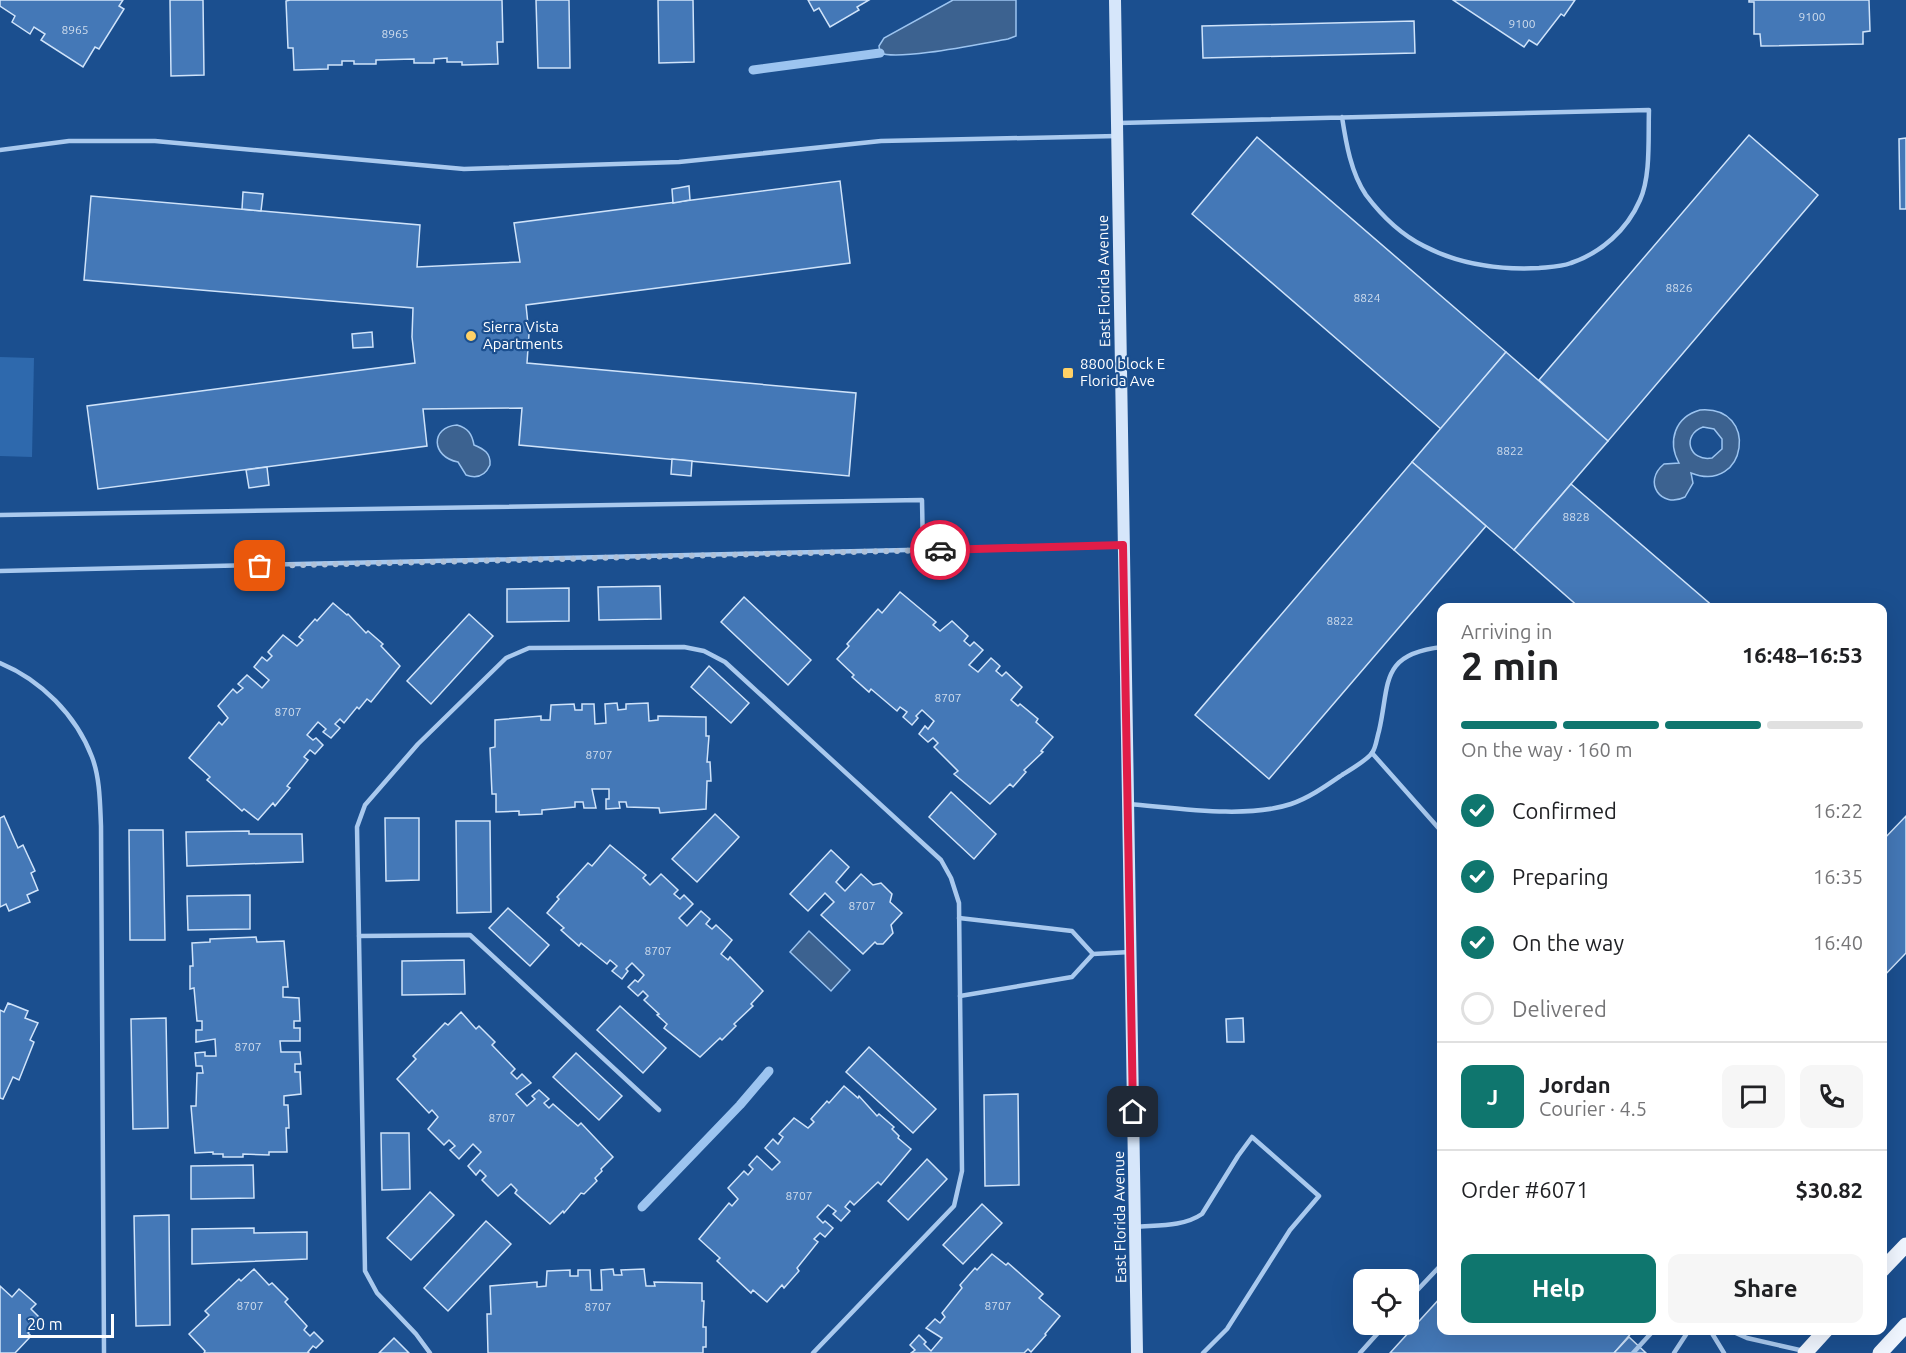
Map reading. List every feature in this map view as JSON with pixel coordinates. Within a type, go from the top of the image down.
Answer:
[{"type":"main road","name":"East Florida Avenue","points":[[1115,0],[1137,1353]]},
{"type":"main road","points":[[1887,1265],[1906,1245]]},
{"type":"main road","points":[[1880,1353],[1906,1325]]},
{"type":"main road","points":[[1805,1352],[1821,1335]]},
{"type":"lane","points":[[0,150],[69,141],[155,141],[464,169],[687,162],[881,141],[1342,117],[1649,110],[1647,164],[1640,199],[1621,231],[1586,257],[1569,264],[1517,269],[1472,264],[1423,246],[1402,232],[1366,195],[1347,147],[1342,117]]},
{"type":"lane","points":[[0,515],[922,500],[923,550]]},
{"type":"lane","points":[[0,571],[1123,545]]},
{"type":"lane","points":[[430,1353],[376,1293],[364,1271],[357,827],[365,805],[418,744],[506,658],[529,648],[684,647],[704,651],[725,662],[940,860],[951,878],[959,903],[962,1171],[954,1206],[813,1353]]},
{"type":"lane","points":[[1128,804],[1262,810],[1290,804],[1324,788],[1372,753],[1382,716],[1386,684],[1397,663],[1430,648],[1437,647]]},
{"type":"lane","points":[[0,663],[31,680],[55,701],[79,728],[93,758],[99,788],[102,838],[104,1353]]},
{"type":"lane","points":[[1372,753],[1437,826]]},
{"type":"lane","points":[[959,918],[1072,931],[1093,954]]},
{"type":"lane","points":[[359,936],[470,934],[659,1110]]},
{"type":"lane","points":[[960,996],[1072,977],[1093,954],[1130,952]]},
{"type":"lane","points":[[1135,1227],[1183,1223],[1202,1214],[1252,1137],[1319,1196],[1290,1230],[1227,1329],[1203,1353]]},
{"type":"lane","points":[[1419,1288],[1437,1269]]},
{"type":"lane","points":[[1360,1353],[1376,1335]]},
{"type":"lane","points":[[1633,1353],[1649,1335]]},
{"type":"lane","points":[[1674,1353],[1686,1335]]},
{"type":"lane","points":[[1713,1335],[1724,1353]]},
{"type":"lane","points":[[1740,1335],[1805,1352]]},
{"type":"shaded area","points":[[953,0],[1016,0],[1016,36],[923,53],[890,55],[880,53],[879,46],[884,38]]},
{"type":"shaded area","points":[[0,357],[34,358],[32,457],[0,456]]},
{"type":"shaded area","points":[[1700,410],[1719,412],[1732,421],[1738,434],[1739,448],[1734,461],[1724,472],[1710,476],[1691,473],[1693,483],[1685,497],[1676,500],[1668,499],[1657,492],[1655,478],[1664,464],[1679,463],[1675,455],[1674,438],[1679,424],[1691,413]],"holes":[[[1703,427],[1714,429],[1722,439],[1722,449],[1712,458],[1698,456],[1691,447],[1692,436]]]},
{"type":"shaded area","points":[[457,425],[467,430],[474,445],[488,454],[490,465],[480,476],[466,475],[458,462],[449,459],[439,449],[438,436],[448,427]]},
{"type":"shaded area","points":[[809,931],[850,970],[831,991],[790,952]]},
{"type":"building","points":[[0,0],[123,0],[119,6],[124,9],[99,49],[95,47],[83,67],[41,40],[45,34],[34,27],[30,34],[12,22],[15,16],[0,6]]},
{"type":"building","points":[[170,0],[203,0],[204,75],[171,76]]},
{"type":"building","points":[[502,0],[503,42],[497,42],[498,64],[462,65],[462,62],[447,62],[447,58],[434,59],[434,63],[414,63],[414,59],[376,60],[376,64],[354,64],[354,61],[342,61],[342,65],[328,65],[328,69],[294,70],[293,48],[288,48],[286,1]]},
{"type":"building","points":[[536,0],[569,0],[570,68],[538,68]]},
{"type":"building","points":[[658,0],[693,0],[694,62],[659,63]]},
{"type":"building","points":[[808,0],[869,0],[857,7],[859,10],[830,27],[819,8],[814,11]]},
{"type":"building","points":[[1453,0],[1575,0],[1564,16],[1561,14],[1537,45],[1529,40],[1524,47]]},
{"type":"building","points":[[1749,0],[1869,0],[1870,31],[1863,32],[1863,44],[1761,46],[1760,34],[1754,34],[1754,2],[1749,2]]},
{"type":"building","points":[[1414,21],[1415,53],[1203,58],[1202,26]]},
{"type":"building","points":[[1749,135],[1818,195],[1608,441],[1539,380]]},
{"type":"building","points":[[1257,137],[1506,352],[1441,429],[1192,214]]},
{"type":"building","points":[[1906,138],[1906,209],[1900,209],[1899,139]]},
{"type":"building","name":"Sierra Vista Apartments","points":[[840,181],[850,263],[526,305],[529,334],[527,363],[856,393],[849,476],[519,445],[522,408],[423,409],[427,446],[98,489],[87,406],[415,363],[412,337],[413,308],[84,280],[91,196],[420,225],[417,267],[520,262],[514,223]]},
{"type":"building","points":[[689,186],[690,200],[673,203],[672,189]]},
{"type":"building","points":[[243,192],[263,194],[261,211],[242,209]]},
{"type":"building","points":[[372,332],[373,347],[353,348],[352,334]]},
{"type":"building","points":[[1506,352],[1608,441],[1514,550],[1412,462]]},
{"type":"building","points":[[672,459],[692,461],[691,476],[671,474]]},
{"type":"building","points":[[1412,462],[1486,526],[1269,779],[1195,715]]},
{"type":"building","points":[[267,467],[269,485],[249,488],[246,470]]},
{"type":"building","points":[[1571,484],[1709,603],[1574,603],[1514,550]]},
{"type":"building","points":[[660,586],[661,619],[599,620],[598,587]]},
{"type":"building","points":[[569,588],[569,621],[507,622],[507,589]]},
{"type":"building","points":[[900,592],[936,622],[933,625],[940,631],[952,621],[968,636],[964,641],[970,646],[974,642],[983,650],[969,665],[978,672],[991,658],[1000,666],[996,671],[1002,676],[1006,672],[1022,687],[1011,700],[1018,706],[1020,704],[1038,719],[1036,722],[1053,737],[1041,751],[1043,752],[1024,770],[1026,772],[1013,787],[1010,784],[990,804],[954,774],[958,771],[934,747],[938,743],[933,738],[928,742],[919,734],[925,726],[928,729],[934,721],[922,710],[912,725],[903,717],[907,712],[900,707],[897,711],[871,689],[869,692],[837,659],[878,609],[882,613]]},
{"type":"building","points":[[744,597],[811,660],[788,685],[721,622]]},
{"type":"building","points":[[333,603],[348,614],[366,633],[368,631],[383,644],[381,646],[400,666],[371,702],[367,699],[344,723],[340,719],[335,724],[340,728],[331,738],[323,732],[326,729],[318,722],[307,735],[313,740],[316,738],[323,745],[315,754],[310,750],[304,757],[308,760],[287,786],[290,788],[275,806],[273,803],[258,820],[244,809],[242,811],[207,780],[210,777],[189,758],[219,722],[222,725],[228,718],[218,706],[233,689],[237,693],[243,688],[238,684],[247,675],[262,688],[269,680],[254,667],[262,657],[267,661],[272,656],[268,652],[283,635],[297,646],[303,640],[299,637]]},
{"type":"building","points":[[469,614],[493,636],[431,704],[407,681]]},
{"type":"building","points":[[709,666],[749,703],[731,723],[691,687]]},
{"type":"building","points":[[617,703],[618,710],[626,709],[626,704],[648,703],[649,721],[658,720],[658,716],[706,717],[706,736],[709,736],[707,762],[710,762],[711,781],[707,781],[706,809],[660,813],[659,808],[627,807],[626,802],[619,802],[620,808],[606,809],[609,789],[592,789],[596,808],[584,808],[583,802],[575,802],[575,807],[542,810],[542,814],[519,815],[519,811],[496,812],[496,794],[492,794],[490,748],[495,747],[495,720],[541,716],[541,720],[550,720],[551,705],[574,704],[575,710],[582,710],[582,704],[594,704],[595,724],[606,723],[605,704]]},
{"type":"building","points":[[951,792],[996,834],[974,859],[929,817]]},
{"type":"building","points":[[715,814],[739,837],[697,882],[672,859]]},
{"type":"building","points":[[4,816],[18,848],[23,845],[35,871],[31,873],[38,890],[27,895],[30,902],[9,911],[6,904],[0,907],[0,818]]},
{"type":"building","points":[[1906,816],[1906,953],[1887,973],[1887,836]]},
{"type":"building","points":[[385,818],[419,818],[419,880],[386,881]]},
{"type":"building","points":[[456,821],[490,821],[491,912],[457,913]]},
{"type":"building","points":[[129,830],[163,830],[165,940],[130,940]]},
{"type":"building","points":[[249,831],[249,834],[302,834],[303,862],[187,866],[186,832]]},
{"type":"building","points":[[610,845],[646,875],[643,878],[650,885],[661,874],[678,890],[674,894],[680,899],[684,895],[693,904],[679,918],[687,926],[701,911],[710,919],[706,924],[712,929],[716,925],[732,940],[721,954],[728,960],[730,957],[763,991],[751,1004],[753,1006],[734,1024],[736,1026],[700,1057],[664,1028],[667,1024],[644,1000],[648,996],[643,991],[638,996],[628,987],[635,980],[638,982],[644,975],[632,963],[626,969],[628,971],[622,979],[612,971],[617,966],[610,960],[607,964],[581,943],[579,946],[547,913],[559,899],[557,897],[588,863],[592,866]]},
{"type":"building","points":[[831,850],[849,867],[836,882],[845,891],[861,874],[873,885],[881,883],[892,894],[890,902],[902,913],[891,925],[893,933],[883,944],[875,942],[863,954],[821,915],[834,902],[825,893],[808,911],[790,894]]},
{"type":"building","points":[[250,895],[250,929],[188,930],[187,896]]},
{"type":"building","points":[[508,908],[549,945],[530,966],[489,928]]},
{"type":"building","points":[[256,937],[257,942],[284,941],[288,987],[283,987],[283,997],[299,998],[300,1021],[294,1021],[294,1028],[300,1028],[300,1041],[280,1041],[281,1052],[300,1052],[301,1064],[295,1064],[295,1072],[300,1072],[301,1094],[284,1096],[284,1105],[288,1105],[287,1152],[269,1152],[269,1155],[243,1154],[243,1157],[223,1157],[223,1154],[213,1154],[213,1152],[195,1153],[191,1106],[196,1106],[197,1073],[203,1073],[202,1066],[196,1066],[195,1053],[205,1052],[205,1056],[216,1056],[215,1039],[196,1042],[196,1030],[202,1030],[202,1021],[197,1021],[194,988],[190,989],[190,966],[193,966],[192,943],[210,942],[210,939]]},
{"type":"building","points":[[464,960],[465,994],[402,995],[402,961]]},
{"type":"building","points":[[8,1003],[28,1011],[25,1018],[38,1023],[30,1040],[34,1042],[19,1080],[13,1077],[3,1099],[0,1098],[0,1010],[4,1012]]},
{"type":"building","points":[[620,1006],[666,1048],[643,1073],[597,1030]]},
{"type":"building","points":[[461,1012],[476,1029],[479,1026],[495,1042],[492,1045],[515,1069],[511,1073],[517,1079],[522,1074],[531,1083],[516,1094],[527,1106],[535,1099],[532,1096],[539,1090],[549,1099],[544,1103],[549,1108],[553,1104],[578,1126],[581,1123],[613,1157],[595,1178],[597,1181],[584,1194],[581,1193],[564,1213],[563,1211],[550,1224],[515,1193],[517,1190],[511,1184],[498,1196],[482,1180],[486,1176],[480,1170],[476,1175],[468,1166],[481,1152],[473,1144],[459,1159],[450,1150],[455,1146],[449,1140],[444,1145],[428,1129],[438,1117],[432,1110],[429,1113],[397,1079],[416,1059],[413,1056],[445,1023],[448,1025]]},
{"type":"building","points":[[166,1018],[168,1128],[133,1129],[131,1019]]},
{"type":"building","points":[[1243,1018],[1244,1042],[1227,1042],[1226,1019]]},
{"type":"building","points":[[869,1047],[936,1109],[913,1133],[846,1072]]},
{"type":"building","points":[[576,1053],[622,1096],[599,1120],[553,1077]]},
{"type":"building","points":[[844,1086],[858,1098],[859,1096],[877,1116],[879,1114],[894,1127],[892,1129],[899,1136],[898,1138],[911,1149],[881,1185],[878,1182],[854,1205],[850,1201],[845,1207],[850,1211],[841,1221],[833,1214],[836,1211],[828,1205],[817,1217],[833,1228],[825,1237],[820,1233],[814,1239],[818,1242],[797,1268],[799,1271],[767,1302],[753,1290],[751,1293],[717,1261],[720,1258],[699,1239],[729,1203],[732,1206],[738,1199],[728,1188],[744,1171],[748,1175],[753,1169],[749,1165],[757,1156],[772,1170],[780,1162],[765,1148],[773,1139],[778,1144],[783,1137],[779,1134],[794,1118],[808,1128],[814,1122],[811,1119]]},
{"type":"building","points":[[1018,1094],[1019,1185],[985,1186],[984,1095]]},
{"type":"building","points":[[381,1133],[409,1133],[410,1189],[382,1190]]},
{"type":"building","points":[[927,1159],[947,1179],[908,1220],[888,1201]]},
{"type":"building","points":[[253,1165],[254,1198],[191,1199],[191,1166]]},
{"type":"building","points":[[430,1192],[454,1215],[411,1260],[387,1238]]},
{"type":"building","points":[[982,1204],[1002,1223],[963,1264],[943,1245]]},
{"type":"building","points":[[169,1215],[170,1325],[136,1326],[134,1216]]},
{"type":"building","points":[[486,1221],[511,1244],[448,1311],[424,1288]]},
{"type":"building","points":[[254,1228],[254,1233],[307,1232],[307,1259],[192,1264],[192,1229]]},
{"type":"building","points":[[992,1254],[1006,1265],[1008,1263],[1043,1294],[1039,1298],[1060,1316],[1046,1335],[1031,1352],[1028,1349],[1024,1353],[911,1353],[915,1350],[910,1345],[919,1335],[931,1351],[942,1338],[926,1328],[935,1319],[940,1323],[945,1317],[942,1313],[962,1288],[960,1285]]},
{"type":"building","points":[[254,1269],[269,1285],[272,1283],[288,1299],[285,1302],[307,1326],[304,1330],[310,1336],[314,1332],[323,1341],[316,1348],[313,1346],[309,1353],[204,1353],[205,1351],[189,1334],[209,1315],[205,1311],[239,1279],[241,1281]]},
{"type":"building","points":[[613,1269],[614,1275],[622,1275],[621,1270],[644,1269],[646,1286],[655,1286],[654,1282],[702,1283],[703,1327],[706,1327],[706,1347],[703,1347],[703,1353],[488,1353],[487,1314],[491,1314],[490,1286],[537,1282],[537,1287],[546,1286],[547,1271],[570,1270],[570,1276],[578,1276],[578,1270],[590,1270],[591,1290],[602,1290],[601,1270]]},
{"type":"building","points":[[0,1286],[12,1297],[19,1289],[36,1304],[31,1309],[41,1319],[28,1333],[31,1336],[15,1353],[0,1353]]},
{"type":"building","points":[[1437,1301],[1437,1335],[1630,1335],[1614,1353],[1390,1353],[1406,1335],[1419,1335],[1419,1321]]},
{"type":"building","points":[[1629,1337],[1646,1353],[1614,1353]]},
{"type":"building","points":[[394,1338],[409,1353],[379,1353]]},
{"type":"waterway","points":[[753,70],[880,53]]},
{"type":"waterway","points":[[642,1207],[740,1105],[769,1071]]},
{"type":"way so far","points":[[260,566],[940,550]]},
{"type":"place","name":"Sierra Vista Apartments","points":[[471,336]]},
{"type":"place","name":"8800 block E Florida Ave","points":[[1068,373]]},
{"type":"route","points":[[940,550],[1123,545],[1133,1112]]}]
